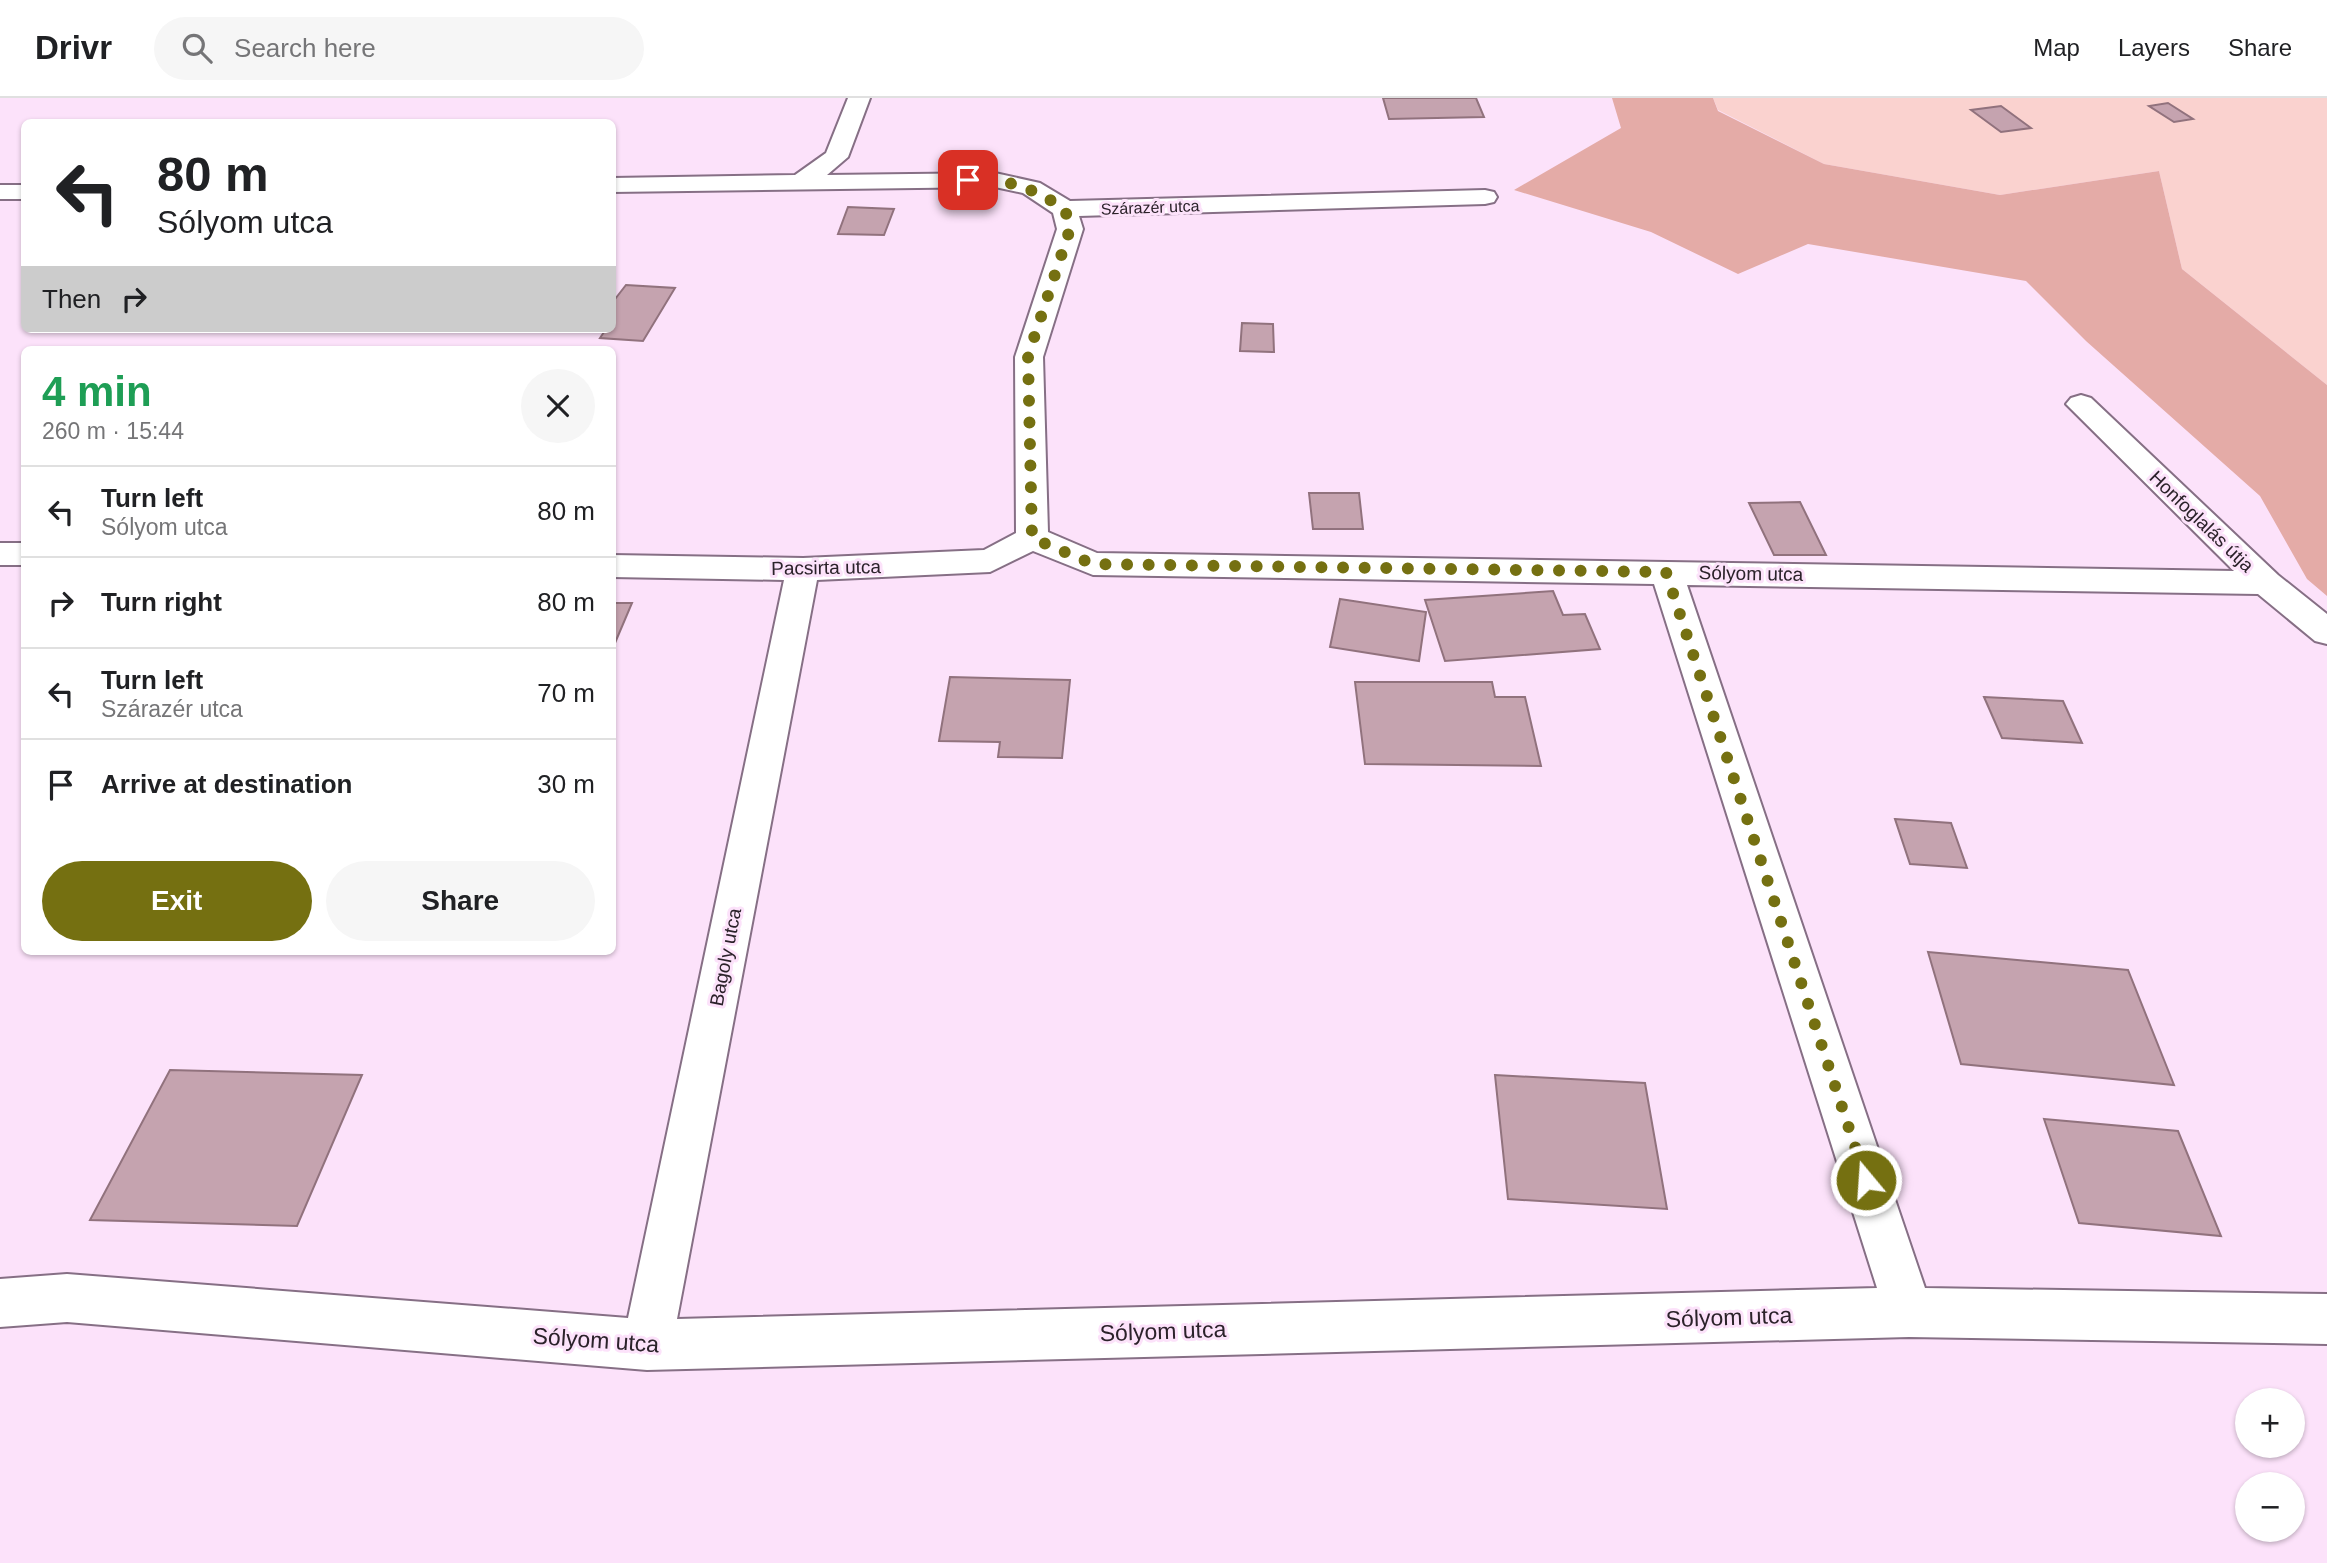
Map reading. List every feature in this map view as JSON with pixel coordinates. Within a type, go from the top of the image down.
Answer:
[{"type":"street","points":[[800,183],[836,157],[859,98]]},
{"type":"street","points":[[616,185],[996,180],[1031,188],[1065,209],[1070,229],[1028,356],[1032,538]]},
{"type":"street","points":[[0,192],[21,192]]},
{"type":"street","name":"Szárazér utca","points":[[1065,209],[1485,197]]},
{"type":"street","name":"Honfoglalás útja","points":[[2081,404],[2266,583],[2327,632]]},
{"type":"street","name":"Pacsirta utca","points":[[616,566],[803,569],[990,561],[1032,538]]},
{"type":"street","name":"Sólyom utca","points":[[1032,538],[1093,564],[2266,583]]},
{"type":"street","points":[[0,554],[21,554]]},
{"type":"street","name":"Bagoly utca","points":[[647,1345],[803,569]]},
{"type":"street","points":[[1666,572],[1909,1312]]},
{"type":"street","name":"Sólyom utca","points":[[0,1303],[67,1298],[647,1345],[1909,1312],[2327,1319]]},
{"type":"shaded area","points":[[1612,98],[1713,98],[1718,111],[1824,164],[2000,195],[2159,171],[2182,269],[2327,385],[2327,596],[2307,579],[2260,496],[2086,341],[2026,281],[1808,244],[1738,274],[1651,232],[1514,190],[1621,128]]},
{"type":"shaded area","points":[[1713,98],[2327,98],[2327,385],[2182,269],[2159,171],[2000,195],[1824,164],[1718,110]]},
{"type":"building","points":[[1383,98],[1476,98],[1484,117],[1389,119]]},
{"type":"building","points":[[2168,103],[2193,119],[2174,122],[2149,106]]},
{"type":"building","points":[[2001,106],[2031,128],[2001,132],[1971,110]]},
{"type":"building","points":[[848,207],[894,209],[884,235],[838,234]]},
{"type":"building","points":[[626,285],[675,288],[643,341],[600,338],[603,333],[616,333],[616,298]]},
{"type":"building","points":[[1242,323],[1273,324],[1274,352],[1240,351]]},
{"type":"building","points":[[1309,493],[1359,493],[1363,529],[1313,529]]},
{"type":"building","points":[[1800,502],[1826,555],[1774,555],[1749,503]]},
{"type":"building","points":[[1553,591],[1563,615],[1585,614],[1600,649],[1445,661],[1425,600]]},
{"type":"building","points":[[1340,599],[1426,612],[1419,661],[1330,647]]},
{"type":"building","points":[[616,603],[632,603],[616,641]]},
{"type":"building","points":[[950,677],[1070,680],[1062,758],[998,757],[1000,742],[939,741]]},
{"type":"building","points":[[1355,682],[1492,682],[1495,697],[1525,697],[1541,766],[1365,764]]},
{"type":"building","points":[[1984,697],[2063,701],[2082,743],[2002,738]]},
{"type":"building","points":[[1895,819],[1951,823],[1967,868],[1910,864]]},
{"type":"building","points":[[1928,952],[2128,970],[2174,1085],[1961,1064]]},
{"type":"building","points":[[170,1070],[362,1075],[297,1226],[90,1220]]},
{"type":"building","points":[[1495,1075],[1645,1083],[1667,1209],[1508,1199]]},
{"type":"building","points":[[2044,1119],[2178,1131],[2221,1236],[2079,1223]]},
{"type":"route","points":[[968,180],[996,180],[1031,188],[1065,209],[1070,229],[1028,356],[1032,538],[1093,564],[1666,572],[1866,1180]]}]
